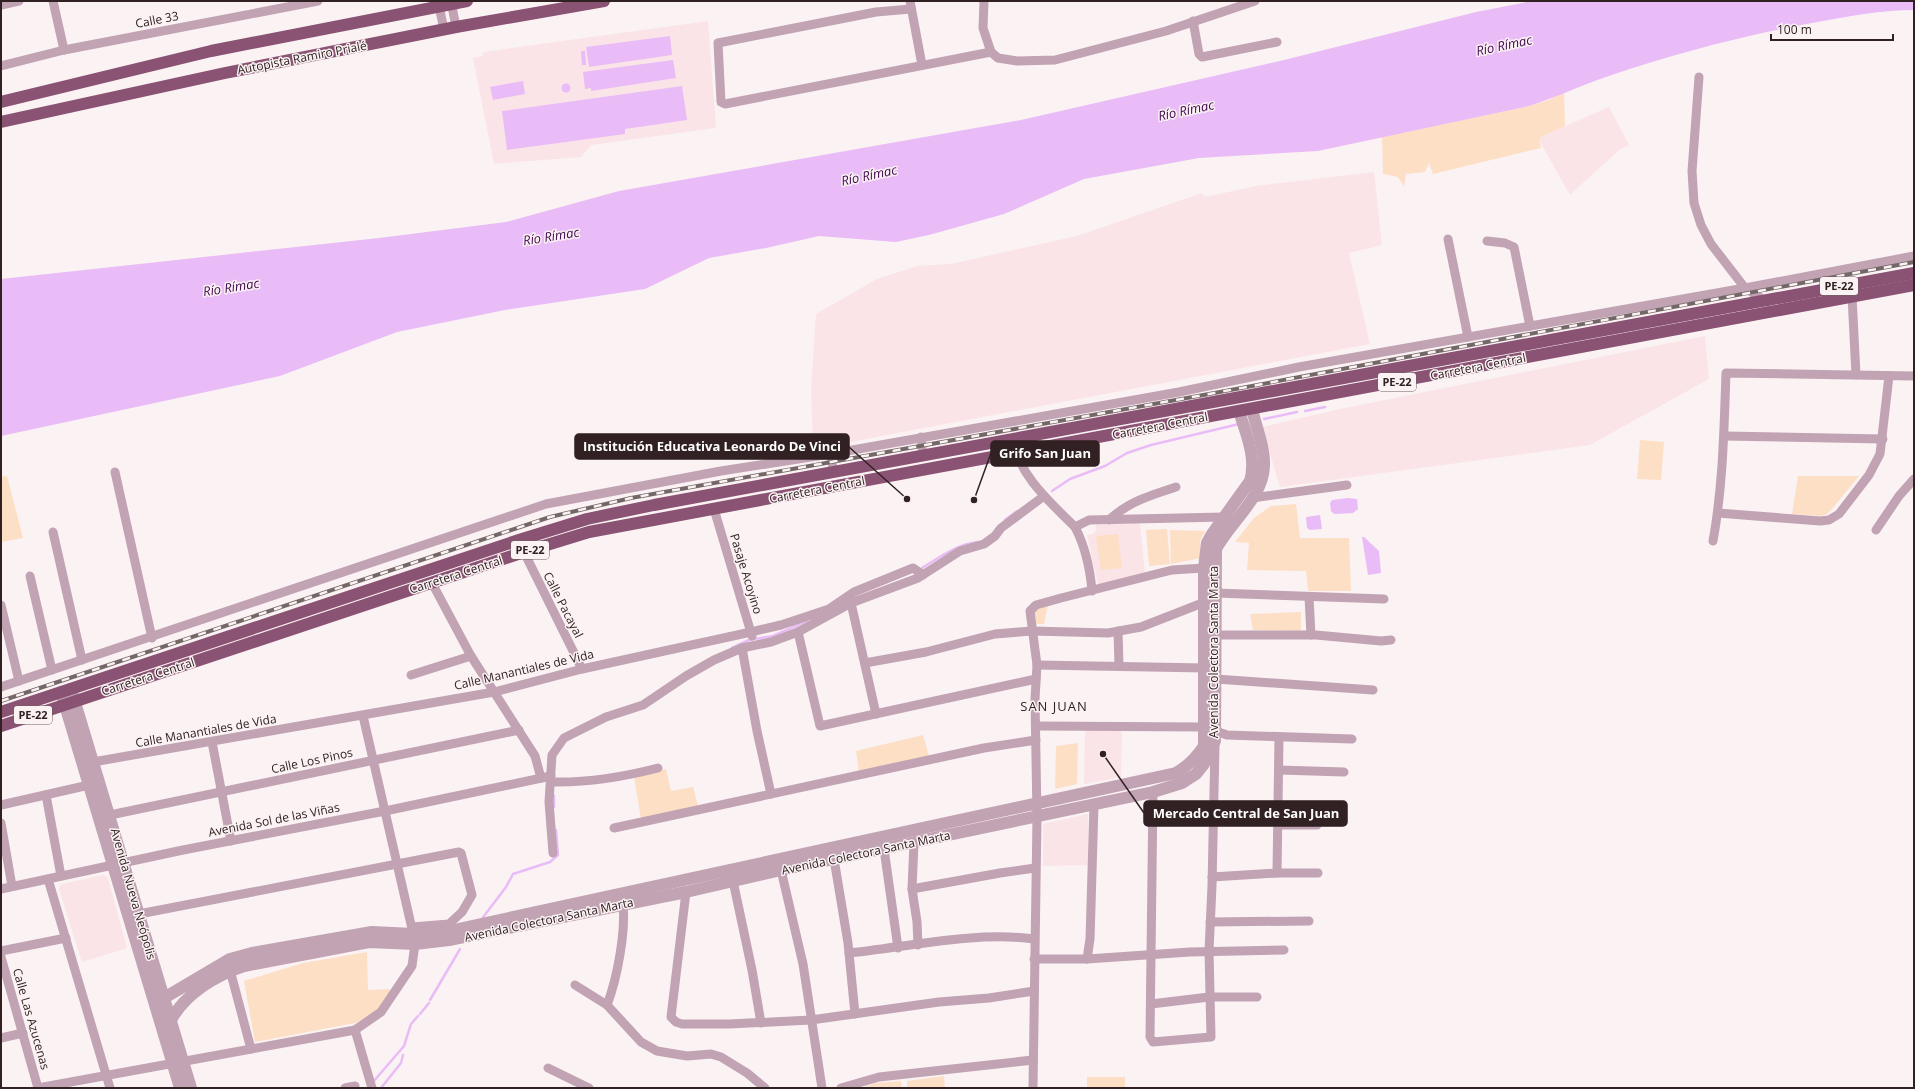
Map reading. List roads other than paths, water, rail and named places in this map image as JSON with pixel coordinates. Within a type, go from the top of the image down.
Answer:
[{"type":"highway","name":"Autopista Ramiro Prialé","points":[[1,102],[210,51],[439,3],[467,1]]},
{"type":"highway","name":"Autopista Ramiro Prialé","points":[[1,122],[225,73],[456,27],[604,1]]},
{"type":"highway","name":"Carretera Central","points":[[1,712],[519,540],[587,519],[1914,272]]},
{"type":"highway","name":"Carretera Central","points":[[1,726],[524,552],[589,532],[1914,285]]},
{"type":"highway","points":[[1406,366],[1409,380]]},
{"type":"street","points":[[1,5],[19,1]]},
{"type":"street","points":[[53,1],[64,50]]},
{"type":"street","name":"Calle 33","points":[[1,66],[64,50],[318,1]]},
{"type":"street","points":[[984,1],[983,28],[991,52],[998,58],[1016,61],[1055,60],[1166,31],[1255,1]]},
{"type":"street","points":[[451,2],[456,27]]},
{"type":"street","points":[[439,3],[444,30]]},
{"type":"street","points":[[922,65],[910,5],[718,42],[721,102],[725,104],[991,52]]},
{"type":"street","points":[[1193,22],[1199,54],[1202,57],[1277,42]]},
{"type":"street","points":[[1699,77],[1692,171],[1694,203],[1701,225],[1711,244],[1745,288],[1780,310]]},
{"type":"street","points":[[1448,239],[1468,337]]},
{"type":"street","points":[[1486,241],[1505,243],[1514,247],[1530,326]]},
{"type":"street","points":[[1,687],[152,638],[546,504],[721,471],[830,454],[1179,392],[1299,367],[1745,288],[1914,256]]},
{"type":"street","points":[[1852,296],[1856,375]]},
{"type":"street","points":[[1713,541],[1718,513],[1724,436],[1726,373],[1914,376]]},
{"type":"street","points":[[1718,513],[1820,522],[1829,520],[1839,514],[1869,475],[1880,454],[1883,439],[1889,376]]},
{"type":"street","name":"Avenida Colectora Santa Marta","points":[[164,998],[230,959],[252,953],[372,932],[413,935],[449,940],[686,892],[781,870],[1094,805],[1153,792],[1182,783],[1196,774],[1204,764],[1212,733],[1216,679],[1216,549],[1223,536],[1252,498],[1262,482],[1264,466],[1263,454],[1252,408]]},
{"type":"street","name":"Avenida Colectora Santa Marta","points":[[171,1020],[177,1009],[210,981],[230,970],[244,966],[355,944],[413,935],[440,933],[495,922],[1036,802],[1176,773],[1187,767],[1198,755],[1212,733],[1205,668],[1204,568],[1207,543],[1250,481],[1253,471],[1252,457],[1239,411]]},
{"type":"street","points":[[1724,436],[1883,439]]},
{"type":"street","points":[[921,437],[923,456]]},
{"type":"street","points":[[1013,439],[1015,453],[1044,496],[1075,527],[1082,539],[1089,565],[1092,591]]},
{"type":"street","points":[[830,454],[834,472]]},
{"type":"street","points":[[115,472],[152,638]]},
{"type":"street","points":[[1876,530],[1898,496],[1914,479]]},
{"type":"street","points":[[1252,498],[1348,485]]},
{"type":"street","points":[[1109,520],[1130,503],[1176,487]]},
{"type":"street","points":[[553,854],[549,802],[552,755],[564,738],[606,717],[643,705],[686,676],[714,660],[742,648],[798,632],[851,603],[902,584],[923,574],[960,551],[984,544],[995,536],[1001,528],[1044,496]]},
{"type":"street","name":"Pasaje Acoyino","points":[[714,509],[755,645]]},
{"type":"street","points":[[1075,527],[1089,520],[1224,517]]},
{"type":"street","points":[[53,532],[82,660]]},
{"type":"street","name":"Calle Pacayal","points":[[524,552],[582,669]]},
{"type":"street","name":"Calle Manantiales de Vida","points":[[93,762],[494,692],[582,669],[781,625],[829,608],[854,592],[913,568],[923,574]]},
{"type":"street","points":[[1033,1088],[1035,868],[1037,816],[1037,666],[1030,611],[1036,605],[1172,570],[1204,568]]},
{"type":"street","points":[[30,576],[52,670]]},
{"type":"street","points":[[432,583],[471,656],[536,756],[541,778]]},
{"type":"street","points":[[1215,593],[1384,599]]},
{"type":"street","points":[[1309,597],[1311,635]]},
{"type":"street","points":[[865,663],[926,652],[995,634],[1032,631],[1108,633],[1141,627],[1205,602]]},
{"type":"street","points":[[851,603],[876,714]]},
{"type":"street","points":[[1,605],[18,681]]},
{"type":"street","points":[[1118,631],[1119,666]]},
{"type":"street","points":[[798,632],[820,726],[1036,679]]},
{"type":"street","points":[[1216,635],[1311,635],[1380,641],[1391,640]]},
{"type":"street","points":[[742,648],[757,731],[771,794]]},
{"type":"street","points":[[411,675],[471,656]]},
{"type":"street","points":[[1037,666],[1205,668]]},
{"type":"street","points":[[1216,679],[1373,690]]},
{"type":"street","points":[[66,691],[70,703]]},
{"type":"street","name":"Avenida Nueva Neópolis","points":[[70,703],[93,762],[110,815],[119,865],[178,1062],[191,1088]]},
{"type":"street","name":"Avenida Nueva Neópolis","points":[[70,703],[89,785],[139,914],[171,1020],[178,1062],[180,1088]]},
{"type":"street","points":[[38,1088],[355,1030],[381,1012],[412,966],[413,935],[363,716]]},
{"type":"street","points":[[1036,726],[1352,739]]},
{"type":"street","name":"Calle Los Pinos","points":[[110,815],[519,730]]},
{"type":"street","points":[[1153,792],[1150,1037],[1153,1042],[1211,1037],[1209,951],[1212,877],[1212,733]]},
{"type":"street","points":[[1277,873],[1279,737]]},
{"type":"street","points":[[614,828],[984,748],[1036,740]]},
{"type":"street","points":[[212,742],[223,792],[231,841]]},
{"type":"street","name":"Avenida Sol de las Viñas","points":[[1,889],[541,778],[602,780],[630,776],[658,768]]},
{"type":"street","points":[[1279,770],[1344,772]]},
{"type":"street","points":[[1,805],[89,785]]},
{"type":"street","points":[[46,795],[61,876]]},
{"type":"street","points":[[1087,959],[1090,939],[1094,805]]},
{"type":"street","points":[[1,823],[12,886]]},
{"type":"street","points":[[1278,825],[1317,825]]},
{"type":"street","points":[[914,843],[912,889],[917,922],[918,945]]},
{"type":"street","points":[[884,849],[898,948]]},
{"type":"street","points":[[139,914],[458,852],[463,855],[472,895],[462,912],[449,924],[413,935]]},
{"type":"street","points":[[834,859],[849,954],[855,1014]]},
{"type":"street","points":[[912,889],[1000,872],[1035,868]]},
{"type":"street","points":[[781,870],[803,964],[822,1088]]},
{"type":"street","points":[[1212,877],[1277,873],[1318,873]]},
{"type":"street","points":[[48,879],[110,1088]]},
{"type":"street","points":[[733,881],[752,970],[761,1023]]},
{"type":"street","points":[[686,892],[671,1017],[676,1022],[682,1024],[761,1023],[811,1020],[939,1002],[989,998],[1034,991]]},
{"type":"street","points":[[607,1005],[614,986],[624,917],[623,904]]},
{"type":"street","points":[[1210,922],[1308,921]]},
{"type":"street","points":[[849,954],[934,942],[1012,936],[1034,939]]},
{"type":"street","points":[[1,951],[66,938]]},
{"type":"street","points":[[1034,959],[1087,959],[1209,951],[1284,950]]},
{"type":"street","name":"Calle Las Azucenas","points":[[1,957],[38,1088]]},
{"type":"street","points":[[230,970],[251,1049]]},
{"type":"street","points":[[575,985],[607,1005],[641,1042],[657,1051],[687,1056],[711,1054],[721,1057],[747,1073],[765,1088]]},
{"type":"street","points":[[1151,1004],[1209,997],[1257,997]]},
{"type":"street","points":[[355,1030],[372,1088]]},
{"type":"street","points":[[1,1038],[23,1033]]},
{"type":"street","points":[[841,1088],[879,1077],[1033,1060]]},
{"type":"street","points":[[548,1068],[589,1088]]},
{"type":"street","points":[[345,1088],[355,1086]]},
{"type":"water","name":"Río Rímac","points":[[1532,1],[1914,1],[1914,10],[1888,11],[1850,16],[1786,28],[1734,40],[1682,53],[1631,69],[1529,106],[1318,151],[1199,158],[1084,179],[1004,214],[929,235],[896,242],[819,236],[766,248],[709,258],[645,289],[505,310],[397,332],[280,376],[1,436],[1,279],[379,238],[506,222],[619,191],[1021,120],[1284,60],[1476,12]]},
{"type":"water","points":[[670,36],[672,55],[589,67],[586,47]]},
{"type":"water","points":[[581,51],[585,51],[586,65],[582,65]]},
{"type":"water","points":[[673,60],[676,78],[591,91],[591,88],[585,89],[583,72]]},
{"type":"water","points":[[523,81],[525,94],[493,100],[490,87]]},
{"type":"water","points":[[566,83],[571,88],[566,93],[561,88]]},
{"type":"water","points":[[682,86],[687,120],[625,129],[625,134],[507,150],[502,111]]},
{"type":"water","points":[[1348,498],[1357,499],[1358,509],[1353,513],[1334,514],[1331,511],[1330,503],[1332,500]]},
{"type":"water","points":[[1320,515],[1322,529],[1310,530],[1307,528],[1306,517]]},
{"type":"water","points":[[1362,537],[1364,537],[1379,551],[1381,573],[1368,575]]},
{"type":"waterway","points":[[1305,411],[1325,407]]},
{"type":"waterway","points":[[1264,419],[1297,412]]},
{"type":"waterway","points":[[1052,491],[1070,479],[1105,466],[1127,453],[1151,445],[1239,424]]},
{"type":"waterway","points":[[1005,520],[1017,511]]},
{"type":"waterway","points":[[922,568],[955,549],[977,542]]},
{"type":"waterway","points":[[732,648],[749,640],[773,636],[807,621]]},
{"type":"waterway","points":[[554,796],[554,807]]},
{"type":"waterway","points":[[481,920],[506,887],[513,874],[550,862],[558,855],[556,830]]},
{"type":"waterway","points":[[430,1000],[460,949]]},
{"type":"waterway","points":[[420,1014],[429,1003]]},
{"type":"waterway","points":[[373,1082],[404,1046],[411,1024],[418,1016]]},
{"type":"waterway","points":[[381,1088],[401,1063],[403,1055]]},
{"type":"railway","points":[[1,701],[550,517],[631,498],[1209,394],[1914,262]]},
{"type":"place","name":"Institución Educativa Leonardo De Vinci","points":[[907,499]]},
{"type":"place","name":"Grifo San Juan","points":[[974,500]]},
{"type":"place","name":"Mercado Central de San Juan","points":[[1103,754]]},
{"type":"district","name":"SAN JUAN","points":[[1054,706]]}]
